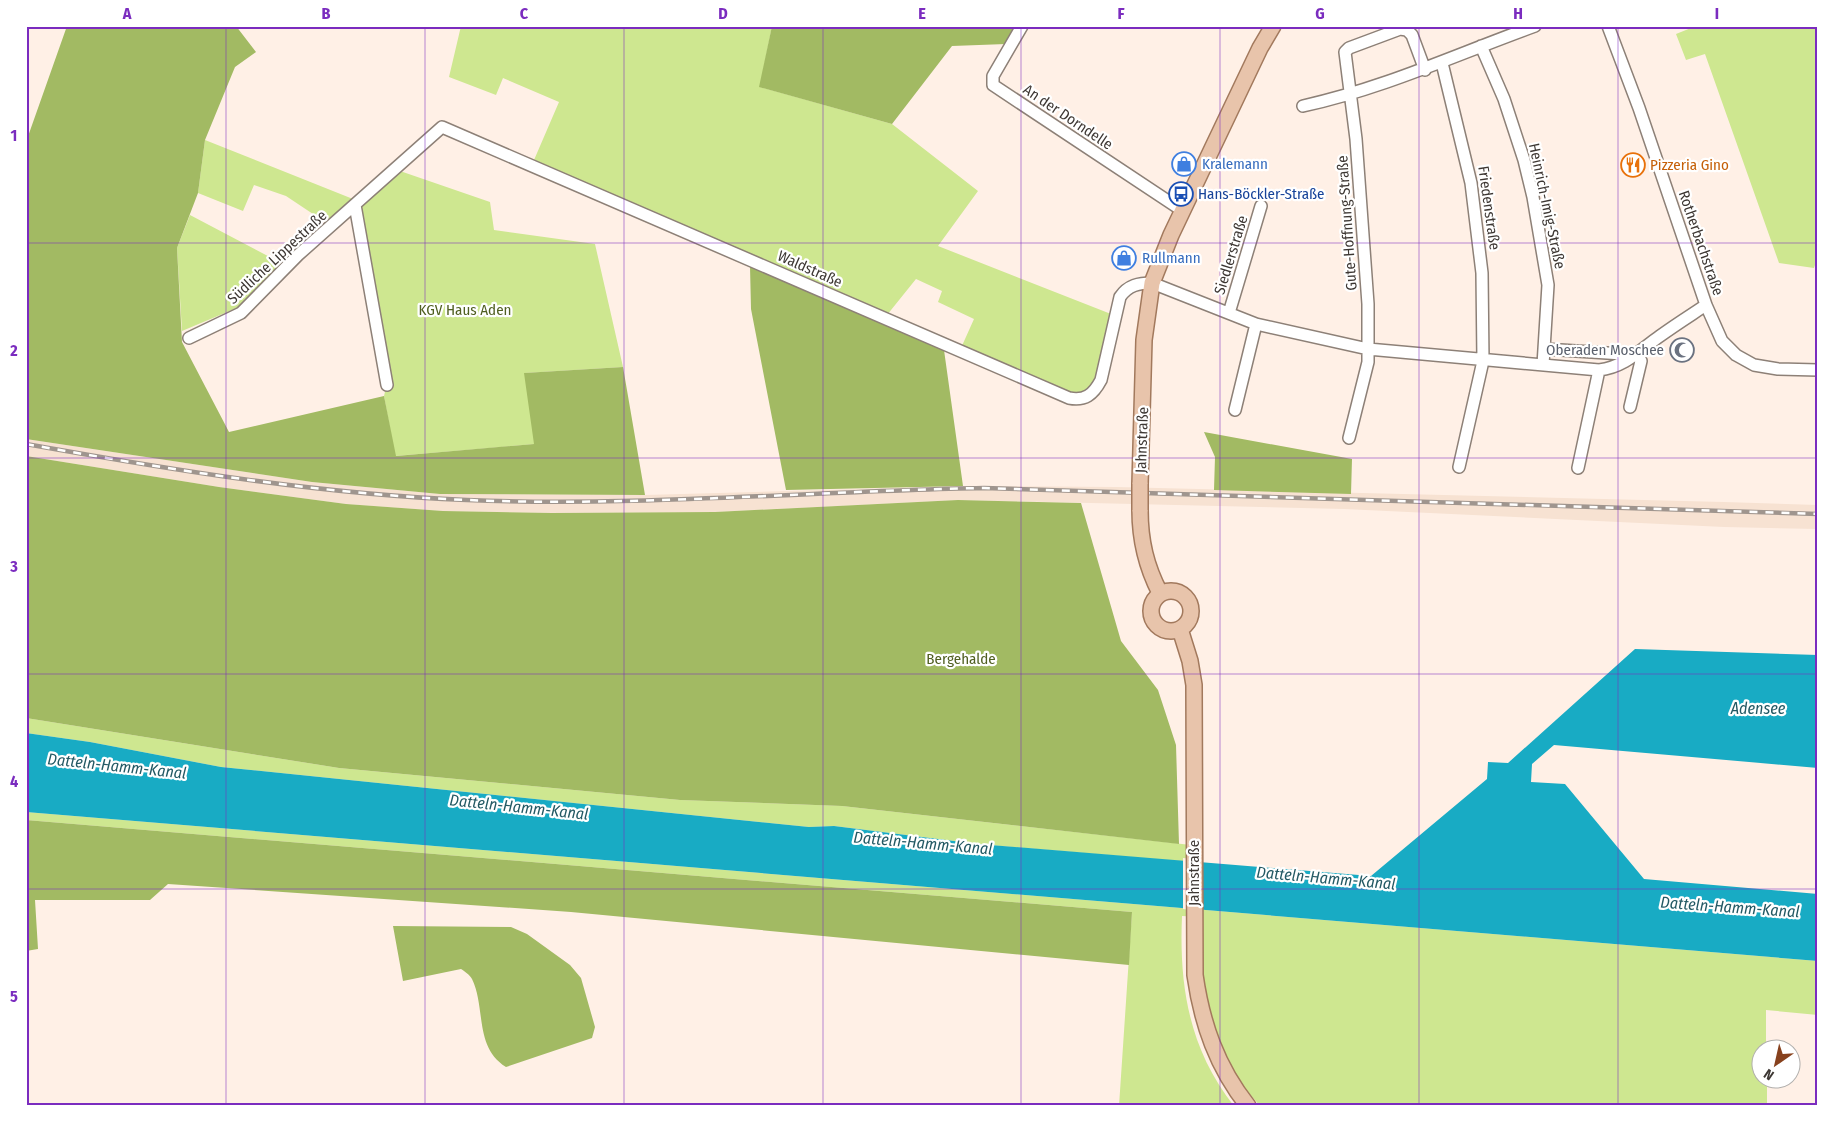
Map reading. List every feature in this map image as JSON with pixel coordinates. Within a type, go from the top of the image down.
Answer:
[{"type":"main road","name":"Jahnstraße","points":[[1160,593],[1143,554],[1140,532],[1144,340],[1152,283],[1159,262],[1183,211],[1260,48],[1273,26]]},
{"type":"main road","points":[[1172,590],[1178,591],[1190,603],[1192,615],[1186,626],[1180,630],[1161,629],[1152,619],[1153,602],[1160,593],[1172,590]]},
{"type":"main road","name":"Jahnstraße","points":[[1180,630],[1190,661],[1194,685],[1193,840],[1195,974],[1206,1027],[1222,1067],[1248,1106]]},
{"type":"street","name":"An der Dorndelle","points":[[1022,26],[993,76],[993,84],[1183,211]]},
{"type":"street","points":[[1303,106],[1350,96],[1425,70],[1535,26]]},
{"type":"street","name":"Rotherbachstraße","points":[[1608,26],[1639,108],[1706,305],[1722,341],[1744,360],[1763,367],[1818,370]]},
{"type":"street","name":"Gute-Hoffnung-Straße","points":[[1368,349],[1366,262],[1345,52],[1349,48],[1400,30],[1407,30],[1412,35],[1425,70]]},
{"type":"street","name":"Heinrich-Imig-Straße","points":[[1481,46],[1504,99],[1524,160],[1533,197],[1548,285],[1543,365]]},
{"type":"street","name":"Friedenstraße","points":[[1442,63],[1466,156],[1478,229],[1482,273],[1483,361]]},
{"type":"street","name":"Südliche Lippestraße","points":[[189,338],[241,313],[298,255],[442,127]]},
{"type":"street","name":"Waldstraße","points":[[442,127],[1068,398],[1079,400],[1086,398],[1096,391],[1101,380],[1123,292],[1137,284],[1152,283]]},
{"type":"street","points":[[355,205],[386,385]]},
{"type":"street","name":"Siedlerstraße","points":[[1229,313],[1261,206]]},
{"type":"street","points":[[1152,283],[1256,324],[1368,349],[1483,361],[1600,370],[1611,369],[1638,355],[1659,336],[1706,305]]},
{"type":"street","points":[[1235,410],[1256,324]]},
{"type":"street","points":[[1349,438],[1368,362],[1368,349]]},
{"type":"street","points":[[1545,349],[1638,355]]},
{"type":"street","points":[[1630,407],[1641,361],[1638,355]]},
{"type":"street","points":[[1460,466],[1483,361]]},
{"type":"street","points":[[1578,468],[1600,370]]},
{"type":"shaded area","points":[[26,439],[312,482],[440,494],[645,495],[963,486],[1116,487],[1724,502],[1818,505],[1818,529],[1724,527],[1344,509],[958,500],[715,512],[552,513],[443,511],[346,504],[219,487],[26,456]]},
{"type":"green space","points":[[67,26],[236,26],[256,52],[235,67],[205,140],[198,193],[177,248],[182,342],[229,432],[384,396],[396,456],[534,444],[524,373],[623,367],[645,495],[440,494],[312,482],[26,439],[26,142]]},
{"type":"green space","points":[[461,26],[772,26],[760,87],[892,124],[978,191],[938,246],[1111,314],[1094,383],[1085,392],[1073,394],[961,348],[974,319],[938,302],[942,291],[916,279],[887,315],[534,160],[559,102],[503,78],[496,95],[449,77]]},
{"type":"green space","points":[[772,26],[1017,26],[1006,44],[952,46],[892,124],[759,87]]},
{"type":"green space","points":[[1696,26],[1818,26],[1818,256],[1814,268],[1779,263],[1705,54],[1686,60],[1676,34]]},
{"type":"green space","points":[[205,140],[353,199],[325,222],[286,196],[254,185],[243,211],[198,193]]},
{"type":"green space","name":"KGV Haus Aden","points":[[400,171],[490,202],[494,230],[595,244],[623,367],[525,373],[535,444],[395,456],[384,396],[389,375],[359,209]]},
{"type":"green space","points":[[190,215],[283,264],[239,307],[182,331],[177,248]]},
{"type":"green space","points":[[750,266],[944,350],[963,486],[786,490],[751,309]]},
{"type":"green space","points":[[1204,432],[1352,459],[1351,494],[1214,490],[1215,457]]},
{"type":"green space","name":"Bergehalde","points":[[26,456],[219,487],[346,504],[443,511],[552,513],[715,512],[958,500],[1081,503],[1121,641],[1158,690],[1176,745],[1179,844],[842,806],[680,800],[339,768],[26,718]]},
{"type":"green space","points":[[26,718],[339,768],[680,800],[842,806],[1200,846],[1202,863],[978,844],[834,826],[809,827],[221,767],[90,742],[26,733]]},
{"type":"green space","points":[[26,812],[1818,961],[1818,1015],[1766,1010],[1766,1040],[1752,1040],[1752,1090],[1767,1090],[1767,1106],[1260,1106],[1235,1076],[1224,1058],[1210,1020],[1203,979],[1202,917],[1182,916],[1185,992],[1190,1016],[1206,1062],[1234,1106],[1119,1106],[1132,912],[26,820]]},
{"type":"green space","points":[[26,820],[1132,912],[1129,965],[571,912],[168,884],[150,900],[35,900],[38,949],[26,951]]},
{"type":"green space","points":[[393,926],[511,927],[527,934],[570,965],[581,978],[595,1027],[592,1038],[506,1067],[496,1059],[489,1049],[482,1026],[476,990],[467,973],[461,969],[403,981]]},
{"type":"water","points":[[1635,649],[1818,655],[1818,768],[1554,745],[1532,764],[1531,782],[1565,784],[1644,879],[1818,894],[1818,961],[26,812],[26,733],[90,742],[221,767],[809,827],[834,826],[978,844],[1371,876],[1487,779],[1488,762],[1508,763]]},
{"type":"pier","points":[[1183,858],[1201,860],[1201,911],[1183,909]]},
{"type":"railway","points":[[26,444],[246,480],[356,492],[467,500],[597,502],[984,488],[1818,514]]},
{"type":"place","name":"Kralemann","points":[[1184,164]]},
{"type":"place","name":"Pizzeria Gino","points":[[1633,165]]},
{"type":"place","name":"Hans-Böckler-Straße","points":[[1181,194]]},
{"type":"place","name":"Rullmann","points":[[1124,258]]},
{"type":"place","name":"Oberaden Moschee","points":[[1682,350]]},
{"type":"water label","name":"Adensee","points":[[1758,708]]},
{"type":"water label","name":"Datteln-Hamm-Kanal","points":[[117,766]]},
{"type":"water label","name":"Datteln-Hamm-Kanal","points":[[519,807]]},
{"type":"water label","name":"Datteln-Hamm-Kanal","points":[[923,843]]},
{"type":"water label","name":"Datteln-Hamm-Kanal","points":[[1326,878]]},
{"type":"water label","name":"Datteln-Hamm-Kanal","points":[[1730,907]]}]
